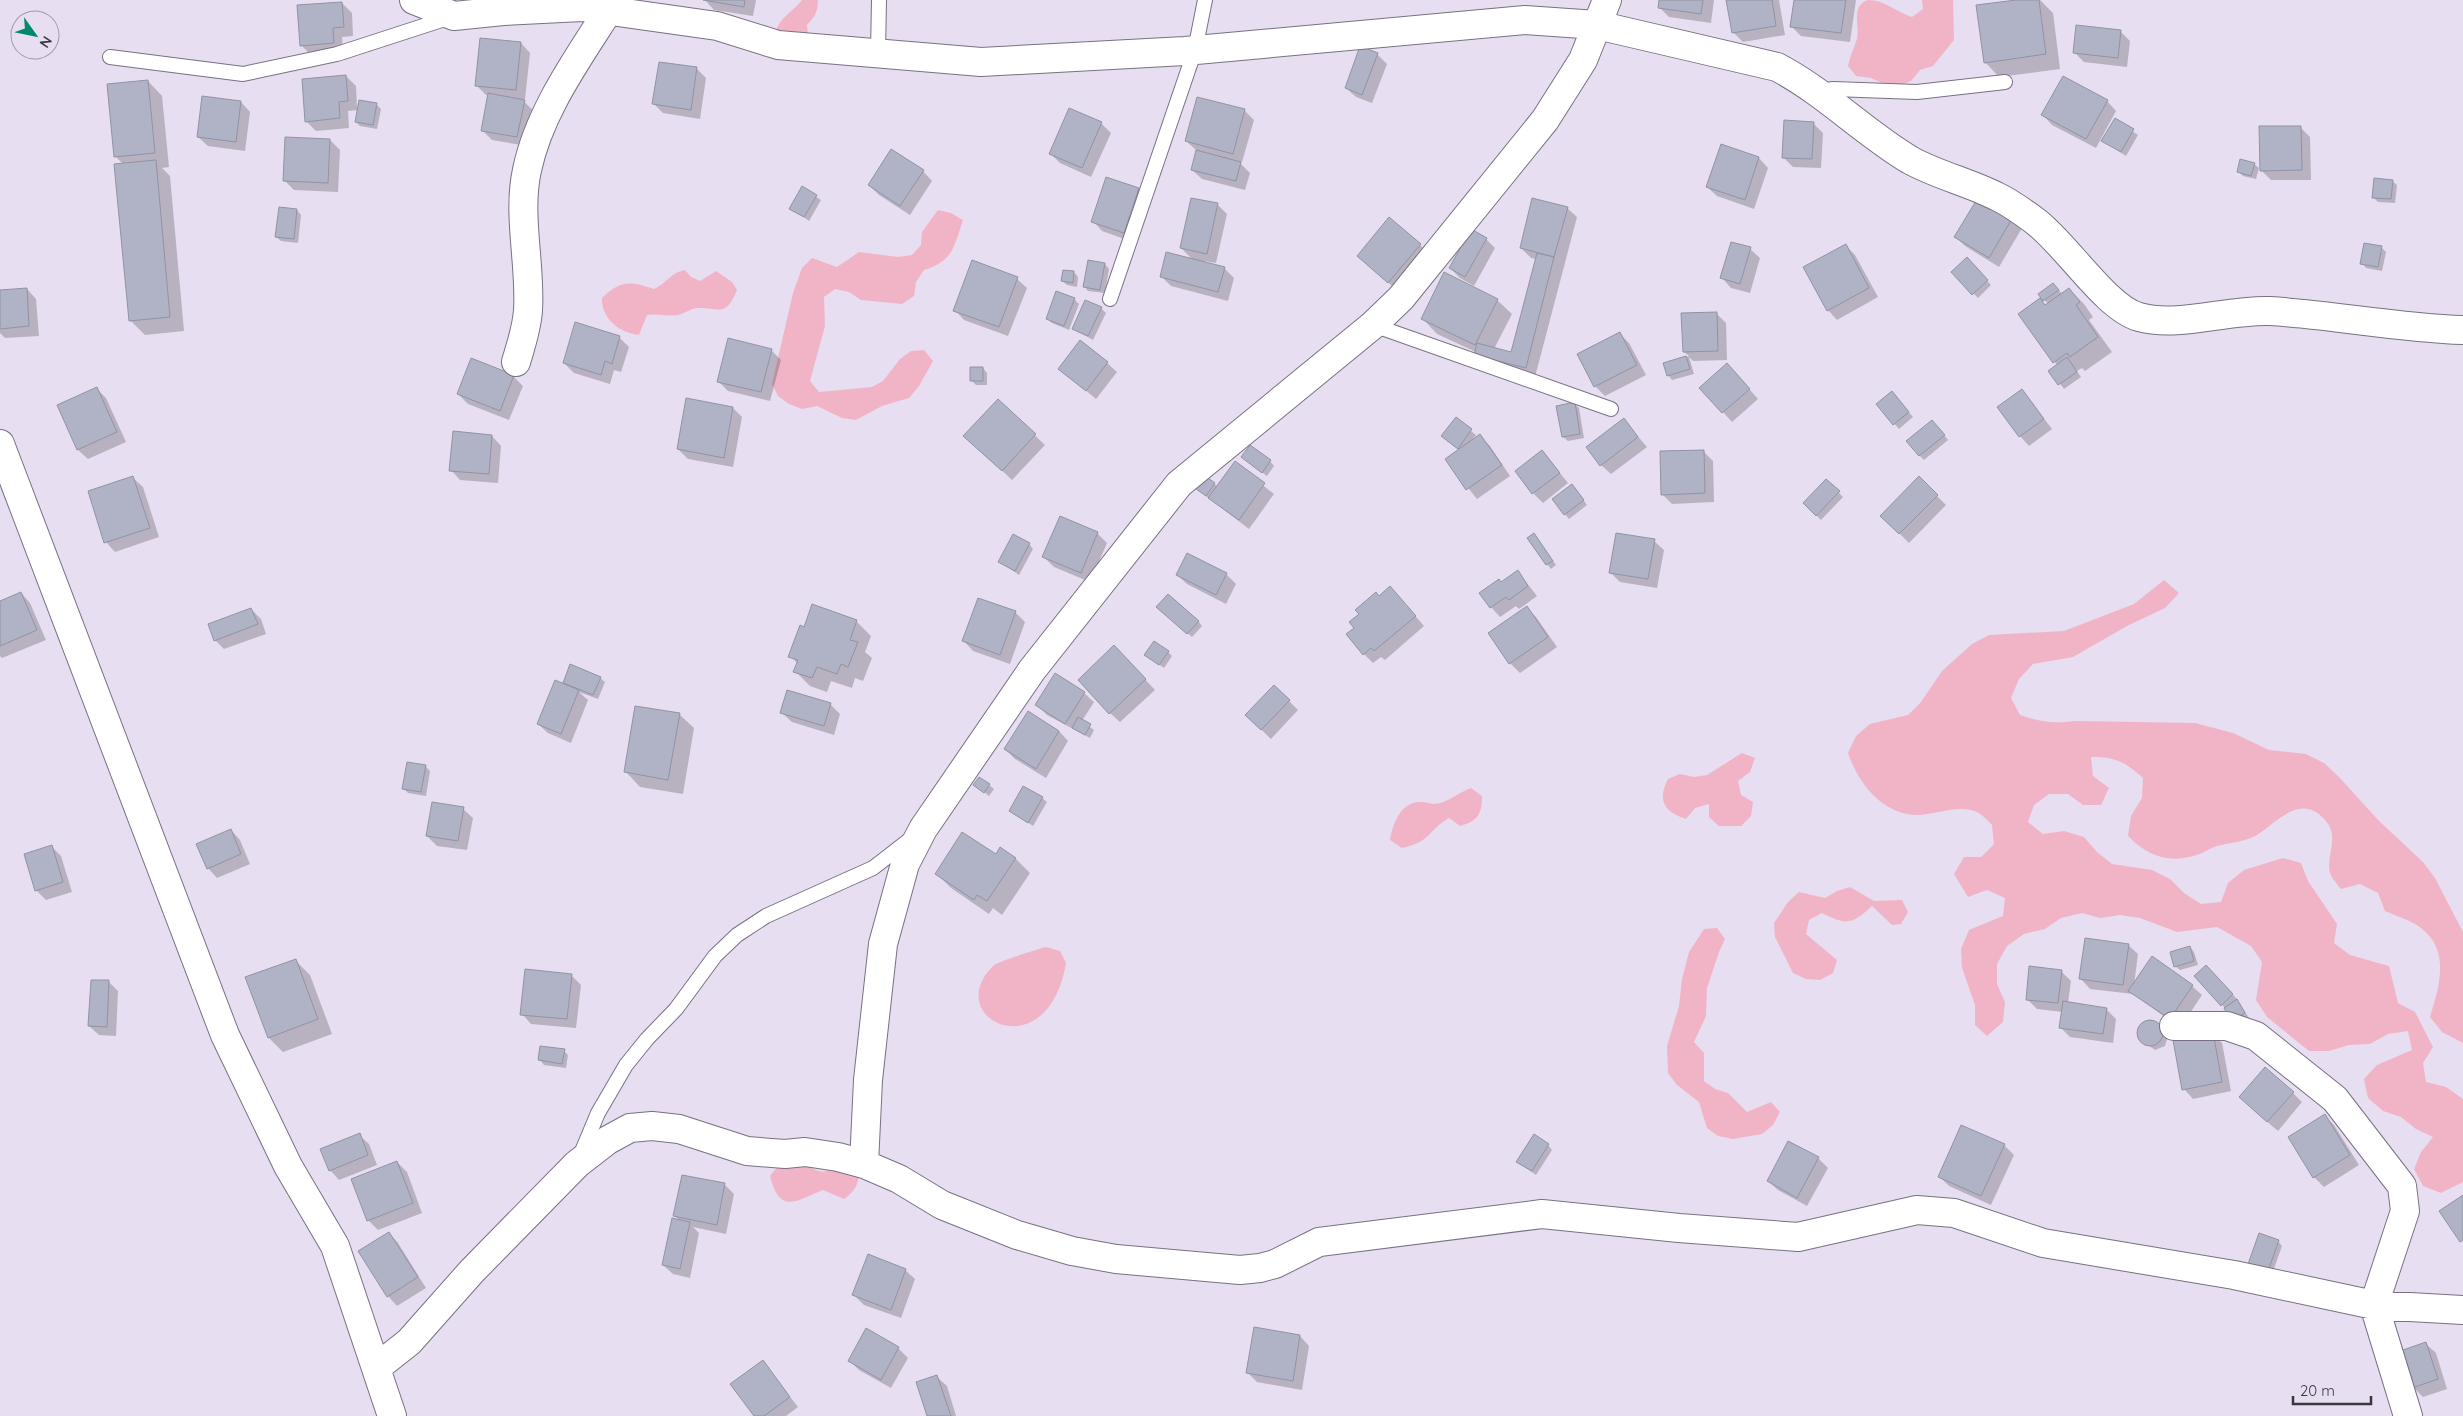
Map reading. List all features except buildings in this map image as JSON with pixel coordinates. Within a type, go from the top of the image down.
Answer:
[{"type":"street","points":[[414,0],[454,16],[503,11],[582,7],[626,8],[716,26],[778,45],[981,62],[1195,50],[1525,20],[1597,25],[1777,67],[1818,92],[1888,146],[1912,161],[1996,196],[2036,222],[2074,258],[2115,303],[2128,313],[2141,318],[2182,320],[2234,312],[2269,311],[2422,329],[2463,330]]},
{"type":"street","points":[[864,1164],[864,1134],[883,944],[905,864],[923,828],[1032,670],[1179,484],[1373,325],[1401,298],[1545,120],[1583,60],[1608,0]]},
{"type":"street","points":[[516,362],[523,341],[528,311],[524,221],[527,170],[555,97],[626,8]]},
{"type":"street","points":[[0,444],[225,1035],[288,1166],[335,1246],[392,1416]]},
{"type":"street","points":[[2174,1026],[2227,1026],[2256,1036],[2335,1099],[2402,1186],[2405,1211],[2374,1305],[2408,1416]]},
{"type":"street","points":[[376,1368],[409,1342],[435,1315],[472,1271],[577,1164],[608,1140],[630,1128],[652,1126],[679,1129],[746,1151],[785,1154],[805,1152],[838,1157],[864,1164],[899,1179],[942,1205],[1017,1235],[1072,1251],[1116,1259],[1230,1269],[1260,1268],[1275,1264],[1319,1242],[1542,1214],[1679,1228],[1798,1236],[1917,1210],[1954,1213],[2043,1242],[2234,1275],[2374,1305],[2463,1310]]},
{"type":"street","points":[[864,1134],[899,1179]]},
{"type":"lane","points":[[878,53],[879,0]]},
{"type":"lane","points":[[1110,299],[1195,50],[1204,0]]},
{"type":"lane","points":[[110,56],[243,74],[337,54],[454,16]]},
{"type":"lane","points":[[1818,92],[1833,89],[1917,92],[2005,82]]},
{"type":"lane","points":[[1373,325],[1611,408]]},
{"type":"lane","points":[[577,1164],[598,1113],[626,1065],[647,1039],[676,1009],[720,950],[736,934],[766,916],[873,868],[923,828]]},
{"type":"shaded area","points":[[802,0],[818,0],[816,14],[807,25],[808,34],[775,37],[779,25]]},
{"type":"shaded area","points":[[1868,0],[1880,2],[1912,17],[1923,9],[1922,0],[1953,0],[1954,40],[1933,66],[1920,70],[1911,81],[1898,86],[1884,84],[1871,78],[1856,76],[1848,66],[1858,34],[1857,11],[1862,3]]},
{"type":"shaded area","points":[[938,210],[951,213],[963,220],[951,252],[941,262],[924,270],[916,282],[914,296],[902,304],[861,300],[849,292],[835,289],[824,297],[825,326],[810,381],[819,392],[872,387],[883,381],[900,359],[911,351],[924,350],[933,361],[919,386],[909,398],[882,406],[856,420],[842,418],[817,406],[802,409],[789,404],[778,396],[772,384],[793,293],[802,268],[812,258],[837,267],[859,252],[898,257],[912,255],[921,245],[922,232]]},
{"type":"shaded area","points":[[685,270],[691,277],[700,281],[716,271],[732,282],[737,290],[729,305],[721,310],[697,308],[675,315],[647,315],[639,335],[618,328],[608,318],[602,305],[602,298],[615,288],[620,285],[638,284],[654,289],[676,273]]},
{"type":"shaded area","points":[[2164,580],[2179,593],[2165,608],[2127,626],[2073,657],[2033,664],[2019,679],[2011,698],[2020,715],[2041,721],[2054,722],[2195,723],[2233,733],[2269,750],[2306,754],[2324,763],[2379,821],[2423,862],[2435,878],[2463,932],[2463,1043],[2442,1032],[2430,1017],[2437,994],[2440,970],[2436,947],[2430,937],[2413,923],[2385,911],[2378,893],[2360,884],[2341,889],[2330,873],[2331,830],[2321,816],[2311,810],[2293,811],[2284,815],[2251,838],[2217,846],[2197,855],[2177,859],[2159,856],[2143,849],[2128,836],[2131,816],[2142,798],[2143,778],[2131,768],[2114,759],[2091,757],[2093,776],[2109,788],[2101,805],[2083,805],[2068,794],[2049,794],[2034,805],[2028,822],[2043,834],[2064,831],[2084,837],[2097,852],[2112,864],[2152,870],[2170,879],[2184,893],[2201,904],[2221,902],[2228,883],[2244,870],[2283,858],[2301,863],[2308,881],[2337,924],[2334,943],[2350,955],[2389,966],[2398,1003],[2415,1012],[2433,1047],[2423,1063],[2426,1082],[2446,1087],[2463,1099],[2463,1182],[2441,1193],[2423,1186],[2414,1169],[2421,1152],[2433,1137],[2416,1129],[2401,1117],[2383,1111],[2368,1098],[2364,1079],[2377,1065],[2412,1050],[2408,1031],[2388,1034],[2370,1044],[2349,1045],[2329,1051],[2309,1051],[2267,1017],[2256,1000],[2262,962],[2251,946],[2217,927],[2177,932],[2140,918],[2120,915],[2100,918],[2082,913],[2061,918],[2045,929],[2024,934],[2007,946],[1997,964],[1997,984],[2005,1002],[2003,1022],[1987,1036],[1975,1025],[1975,1005],[1962,968],[1961,949],[1969,930],[2003,916],[2005,898],[1987,890],[1968,897],[1954,874],[1964,857],[1981,857],[1994,844],[1992,825],[1977,812],[1970,810],[1956,809],[1919,815],[1906,814],[1894,810],[1874,796],[1865,786],[1852,764],[1848,753],[1856,736],[1870,724],[1908,715],[1921,702],[1942,671],[1972,644],[1989,635],[2064,631],[2134,604]]},
{"type":"shaded area","points":[[1742,753],[1755,758],[1750,772],[1738,781],[1741,795],[1753,802],[1751,816],[1741,826],[1719,826],[1709,817],[1709,804],[1695,808],[1686,819],[1672,813],[1668,809],[1663,799],[1663,793],[1668,779],[1680,774],[1694,777],[1707,775]]},
{"type":"shaded area","points":[[1471,788],[1482,796],[1480,812],[1471,822],[1460,826],[1449,818],[1418,843],[1402,848],[1390,840],[1399,814],[1409,805],[1415,802],[1439,803]]},
{"type":"shaded area","points":[[1850,887],[1874,901],[1902,900],[1908,912],[1901,924],[1892,925],[1872,906],[1859,917],[1848,921],[1837,920],[1822,913],[1809,920],[1806,934],[1837,960],[1833,973],[1820,980],[1806,979],[1793,973],[1775,937],[1774,923],[1788,902],[1799,892],[1825,898],[1837,891]]},
{"type":"shaded area","points":[[1717,928],[1725,939],[1707,988],[1706,1016],[1694,1042],[1704,1053],[1704,1081],[1715,1089],[1728,1093],[1747,1112],[1771,1102],[1780,1112],[1773,1125],[1762,1134],[1733,1139],[1718,1136],[1707,1128],[1699,1102],[1677,1085],[1668,1073],[1667,1046],[1679,1006],[1682,979],[1689,952],[1704,929]]},
{"type":"shaded area","points":[[1046,947],[1060,951],[1066,963],[1056,996],[1040,1016],[1021,1025],[1003,1025],[988,1017],[980,1003],[980,986],[993,966]]},
{"type":"shaded area","points":[[803,1162],[811,1168],[823,1172],[835,1166],[859,1174],[856,1186],[844,1199],[823,1190],[797,1201],[784,1201],[774,1188],[770,1176],[777,1168],[784,1164]]}]
